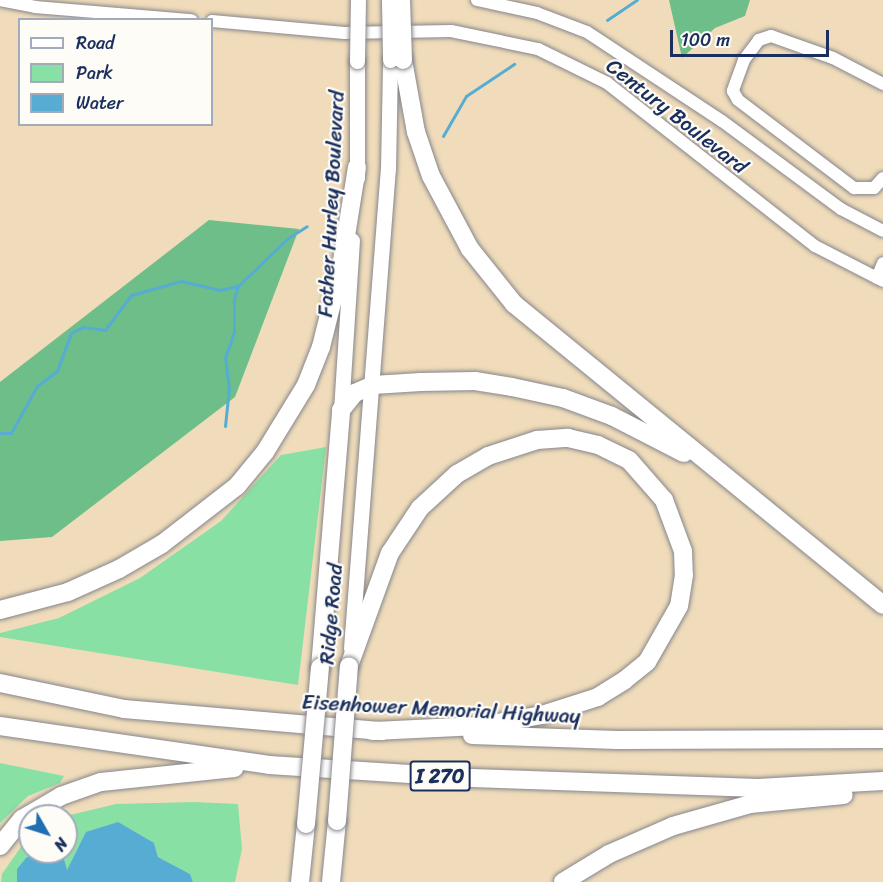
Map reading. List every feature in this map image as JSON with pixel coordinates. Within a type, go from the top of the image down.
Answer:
[{"type":"highway","points":[[401,0],[397,60],[416,132],[431,176],[454,224],[494,281],[514,304],[883,605]]},
{"type":"highway","points":[[0,610],[68,592],[162,544],[237,486],[265,452],[306,385],[321,348],[341,267],[357,168]]},
{"type":"highway","points":[[341,410],[355,393],[373,385],[474,381],[563,398],[671,444],[778,519]]},
{"type":"highway","name":"Ridge Road","points":[[300,882],[341,410]]},
{"type":"highway","points":[[349,666],[390,553],[420,508],[457,474],[488,456],[537,440],[568,438],[598,445],[629,460],[664,500],[683,551],[683,585],[666,635],[647,662],[632,674],[598,697],[542,715],[480,726],[372,731]]},
{"type":"highway","name":"Ridge Road","points":[[331,882],[349,666]]},
{"type":"highway","name":"Eisenhower Memorial Highway","points":[[0,683],[124,709],[372,731],[617,740],[883,740]]},
{"type":"highway","name":"I 270","points":[[0,726],[269,765],[472,778],[758,788],[883,781]]},
{"type":"highway","points":[[0,846],[22,819],[61,796],[101,782],[159,773],[269,765]]},
{"type":"highway","points":[[563,882],[609,854],[673,826],[750,804],[883,793]]},
{"type":"highway","points":[[293,882],[302,862]]},
{"type":"main road","name":"Father Hurley Boulevard","points":[[341,410],[357,168],[358,0]]},
{"type":"main road","points":[[373,385],[397,60],[390,0]]},
{"type":"main road","name":"Ridge Road","points":[[349,666],[373,385]]},
{"type":"street","points":[[0,0],[35,7],[167,18]]},
{"type":"street","name":"Century Boulevard","points":[[477,0],[537,13],[587,32],[722,121],[841,209],[883,231]]},
{"type":"street","name":"Century Boulevard","points":[[213,21],[344,33],[451,32],[538,49],[607,83],[815,246],[880,279]]},
{"type":"street","points":[[883,84],[833,58],[771,36],[759,40],[744,60],[733,91],[738,100],[854,188],[874,189],[883,178]]},
{"type":"street","points":[[880,279],[883,262]]},
{"type":"green space","points":[[669,0],[750,0],[745,16],[715,28],[682,58]]},
{"type":"green space","points":[[209,220],[299,229],[235,397],[52,537],[0,541],[0,382]]},
{"type":"green space","points":[[326,447],[298,685],[0,637],[0,633],[59,618],[140,578],[221,521],[281,455]]},
{"type":"green space","points":[[0,763],[64,776],[60,783],[28,796],[0,823]]},
{"type":"green space","points":[[194,802],[238,804],[242,849],[235,882],[193,882],[190,874],[158,857],[154,843],[78,848],[78,813],[116,804]]},
{"type":"green space","points":[[18,851],[18,864],[23,864],[17,869],[17,882],[1,882],[2,874]]},
{"type":"water","points":[[118,822],[154,843],[158,857],[190,874],[193,882],[17,882],[17,869],[21,864],[65,864],[67,870],[70,864],[78,864],[78,848],[86,832]]},
{"type":"waterway","points":[[607,20],[637,0]]},
{"type":"waterway","points":[[443,136],[466,96],[514,64]]},
{"type":"waterway","points":[[0,433],[11,433],[37,386],[57,371],[71,333],[83,327],[105,330],[131,295],[181,281],[220,290],[238,286],[288,238],[307,226]]},
{"type":"waterway","points":[[225,426],[229,389],[225,358],[234,332],[234,299],[238,286]]}]
